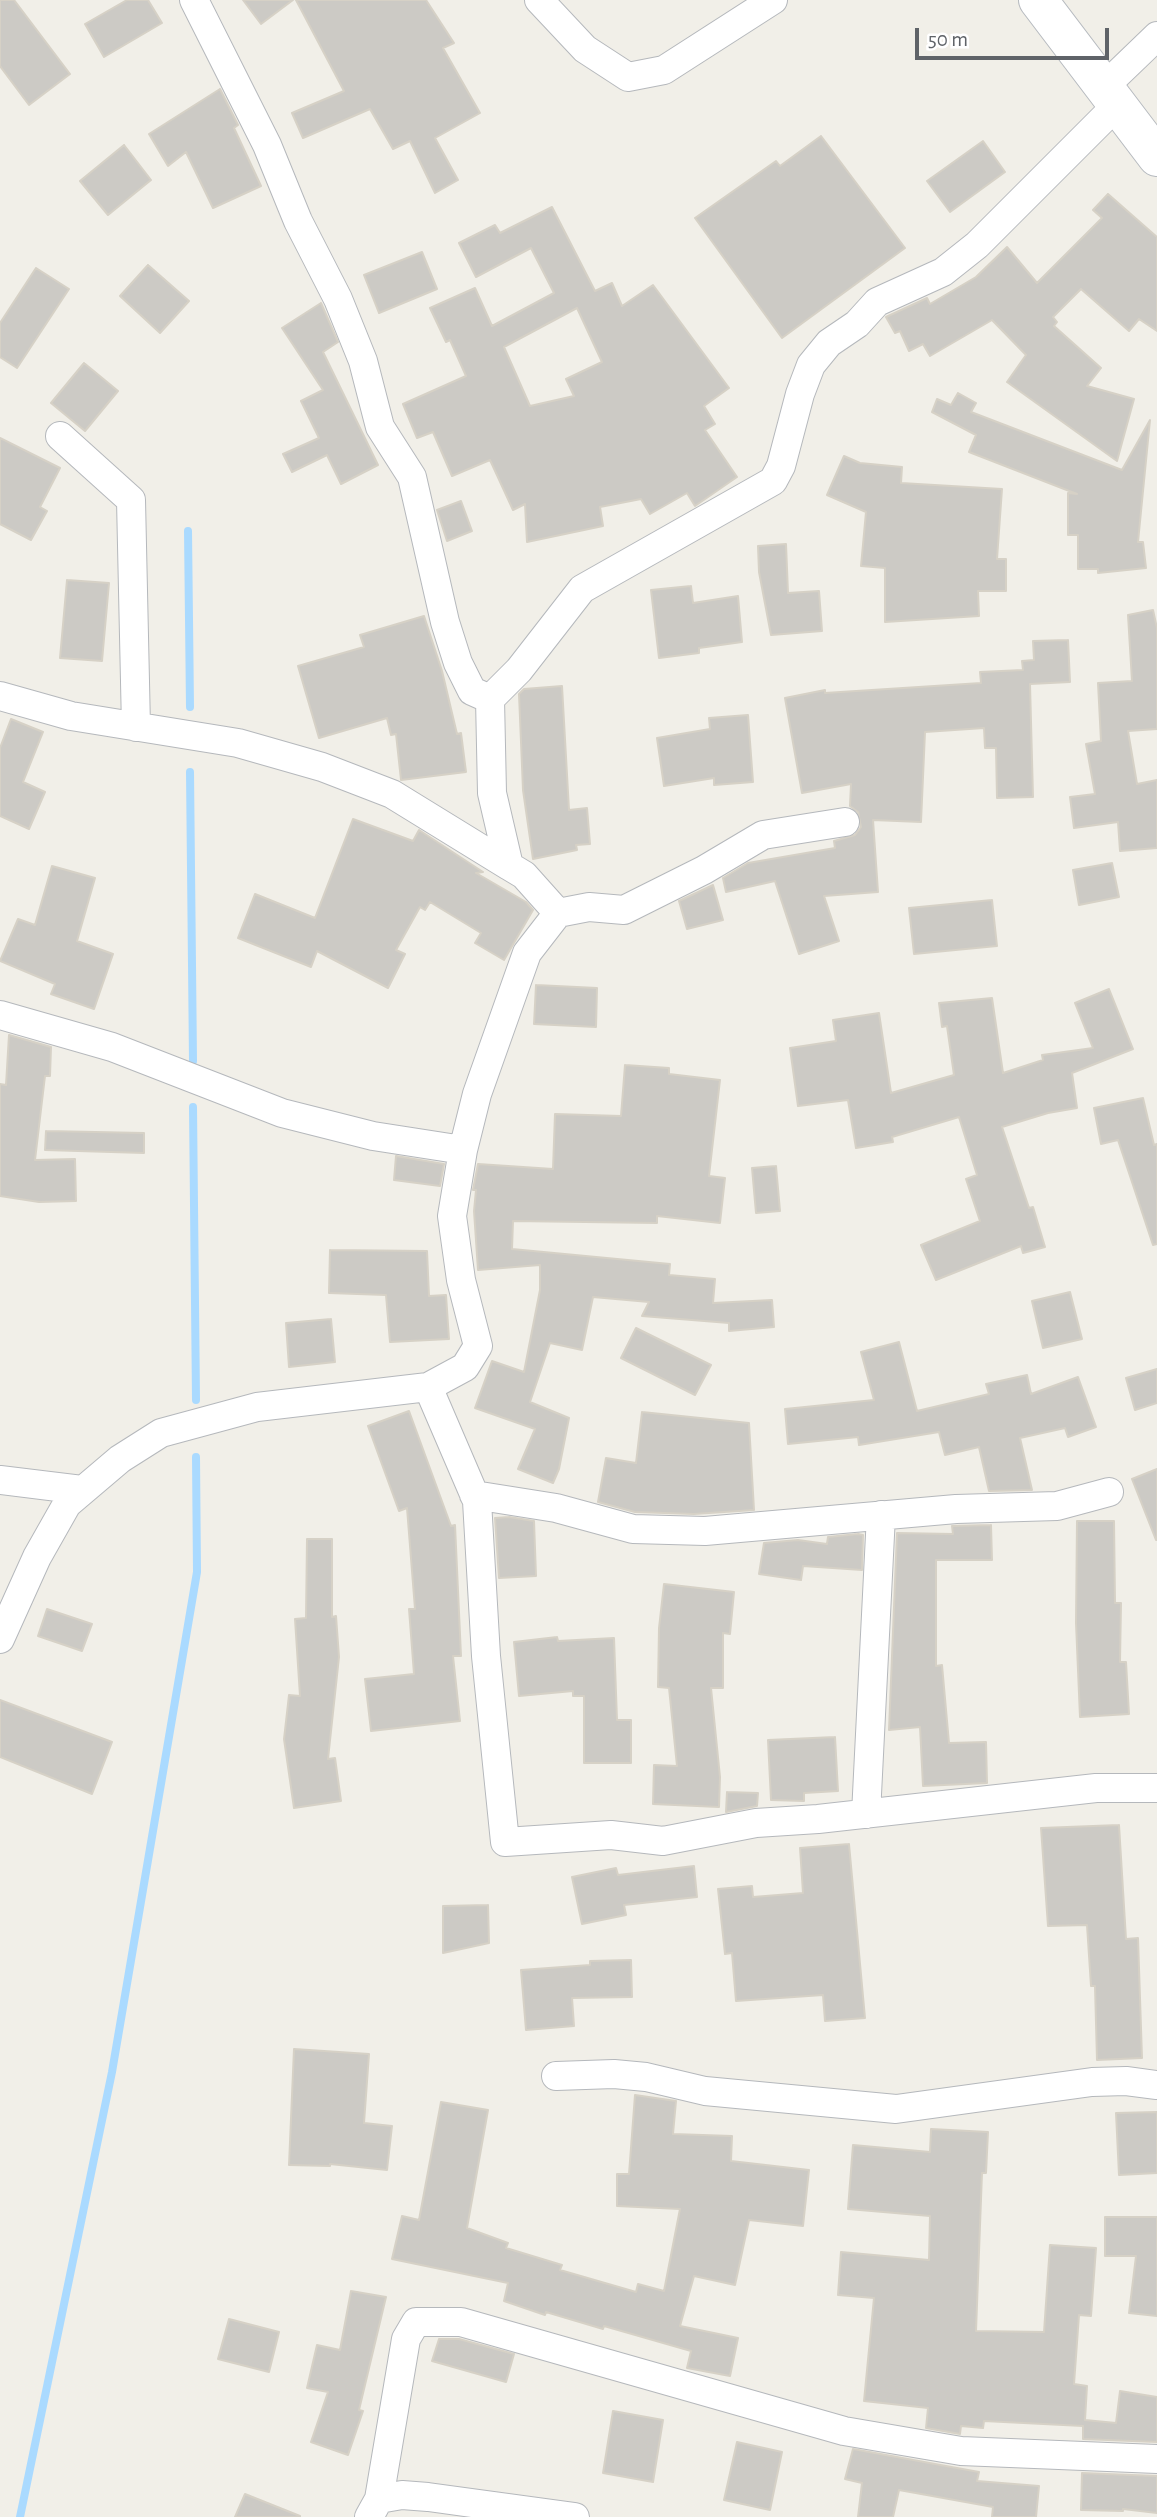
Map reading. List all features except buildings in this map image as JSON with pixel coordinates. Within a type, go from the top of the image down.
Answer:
[{"type":"main road","points":[[1038,0],[1157,157]]},
{"type":"street","points":[[539,0],[585,49],[628,77],[664,71],[773,0]]},
{"type":"street","points":[[201,3],[338,299],[363,361],[380,428],[412,478],[445,621],[458,663],[472,691],[490,699]]},
{"type":"street","points":[[509,866],[492,793],[490,699],[519,670],[582,589],[774,481],[811,365],[829,342],[857,324],[877,302],[943,272],[977,245],[1111,95],[1157,36]]},
{"type":"street","points":[[60,436],[131,500],[136,727]]},
{"type":"street","points":[[0,696],[71,716],[238,743],[322,767],[392,794],[524,875],[558,914]]},
{"type":"street","points":[[0,1639],[37,1557],[67,1504],[120,1459],[161,1433],[257,1407],[428,1387],[465,1367],[478,1346],[461,1280],[452,1216],[463,1150],[477,1094],[527,953],[558,914],[589,907],[624,909],[681,883],[763,835],[845,822]]},
{"type":"street","points":[[0,1015],[112,1047],[282,1113],[373,1136],[463,1150]]},
{"type":"street","points":[[428,1387],[477,1501],[486,1656],[505,1842],[611,1835],[663,1841],[756,1823],[866,1814],[1096,1788],[1157,1788]]},
{"type":"street","points":[[0,1480],[82,1490]]},
{"type":"street","points":[[474,1495],[556,1508],[633,1529],[705,1531],[881,1515],[1057,1506],[1110,1492]]},
{"type":"street","points":[[866,1814],[881,1515]]},
{"type":"street","points":[[556,2076],[625,2075],[705,2091],[896,2109],[1092,2082],[1126,2081],[1157,2085]]},
{"type":"street","points":[[374,2508],[406,2339],[416,2322],[461,2322],[844,2431],[961,2451],[1157,2459]]},
{"type":"street","points":[[374,2508],[402,2496],[428,2497],[575,2517]]},
{"type":"waterway","points":[[188,531],[190,707]]},
{"type":"waterway","points":[[190,772],[193,1061]]},
{"type":"waterway","points":[[193,1107],[196,1400]]},
{"type":"waterway","points":[[20,2517],[112,2072],[197,1572],[196,1457]]}]
